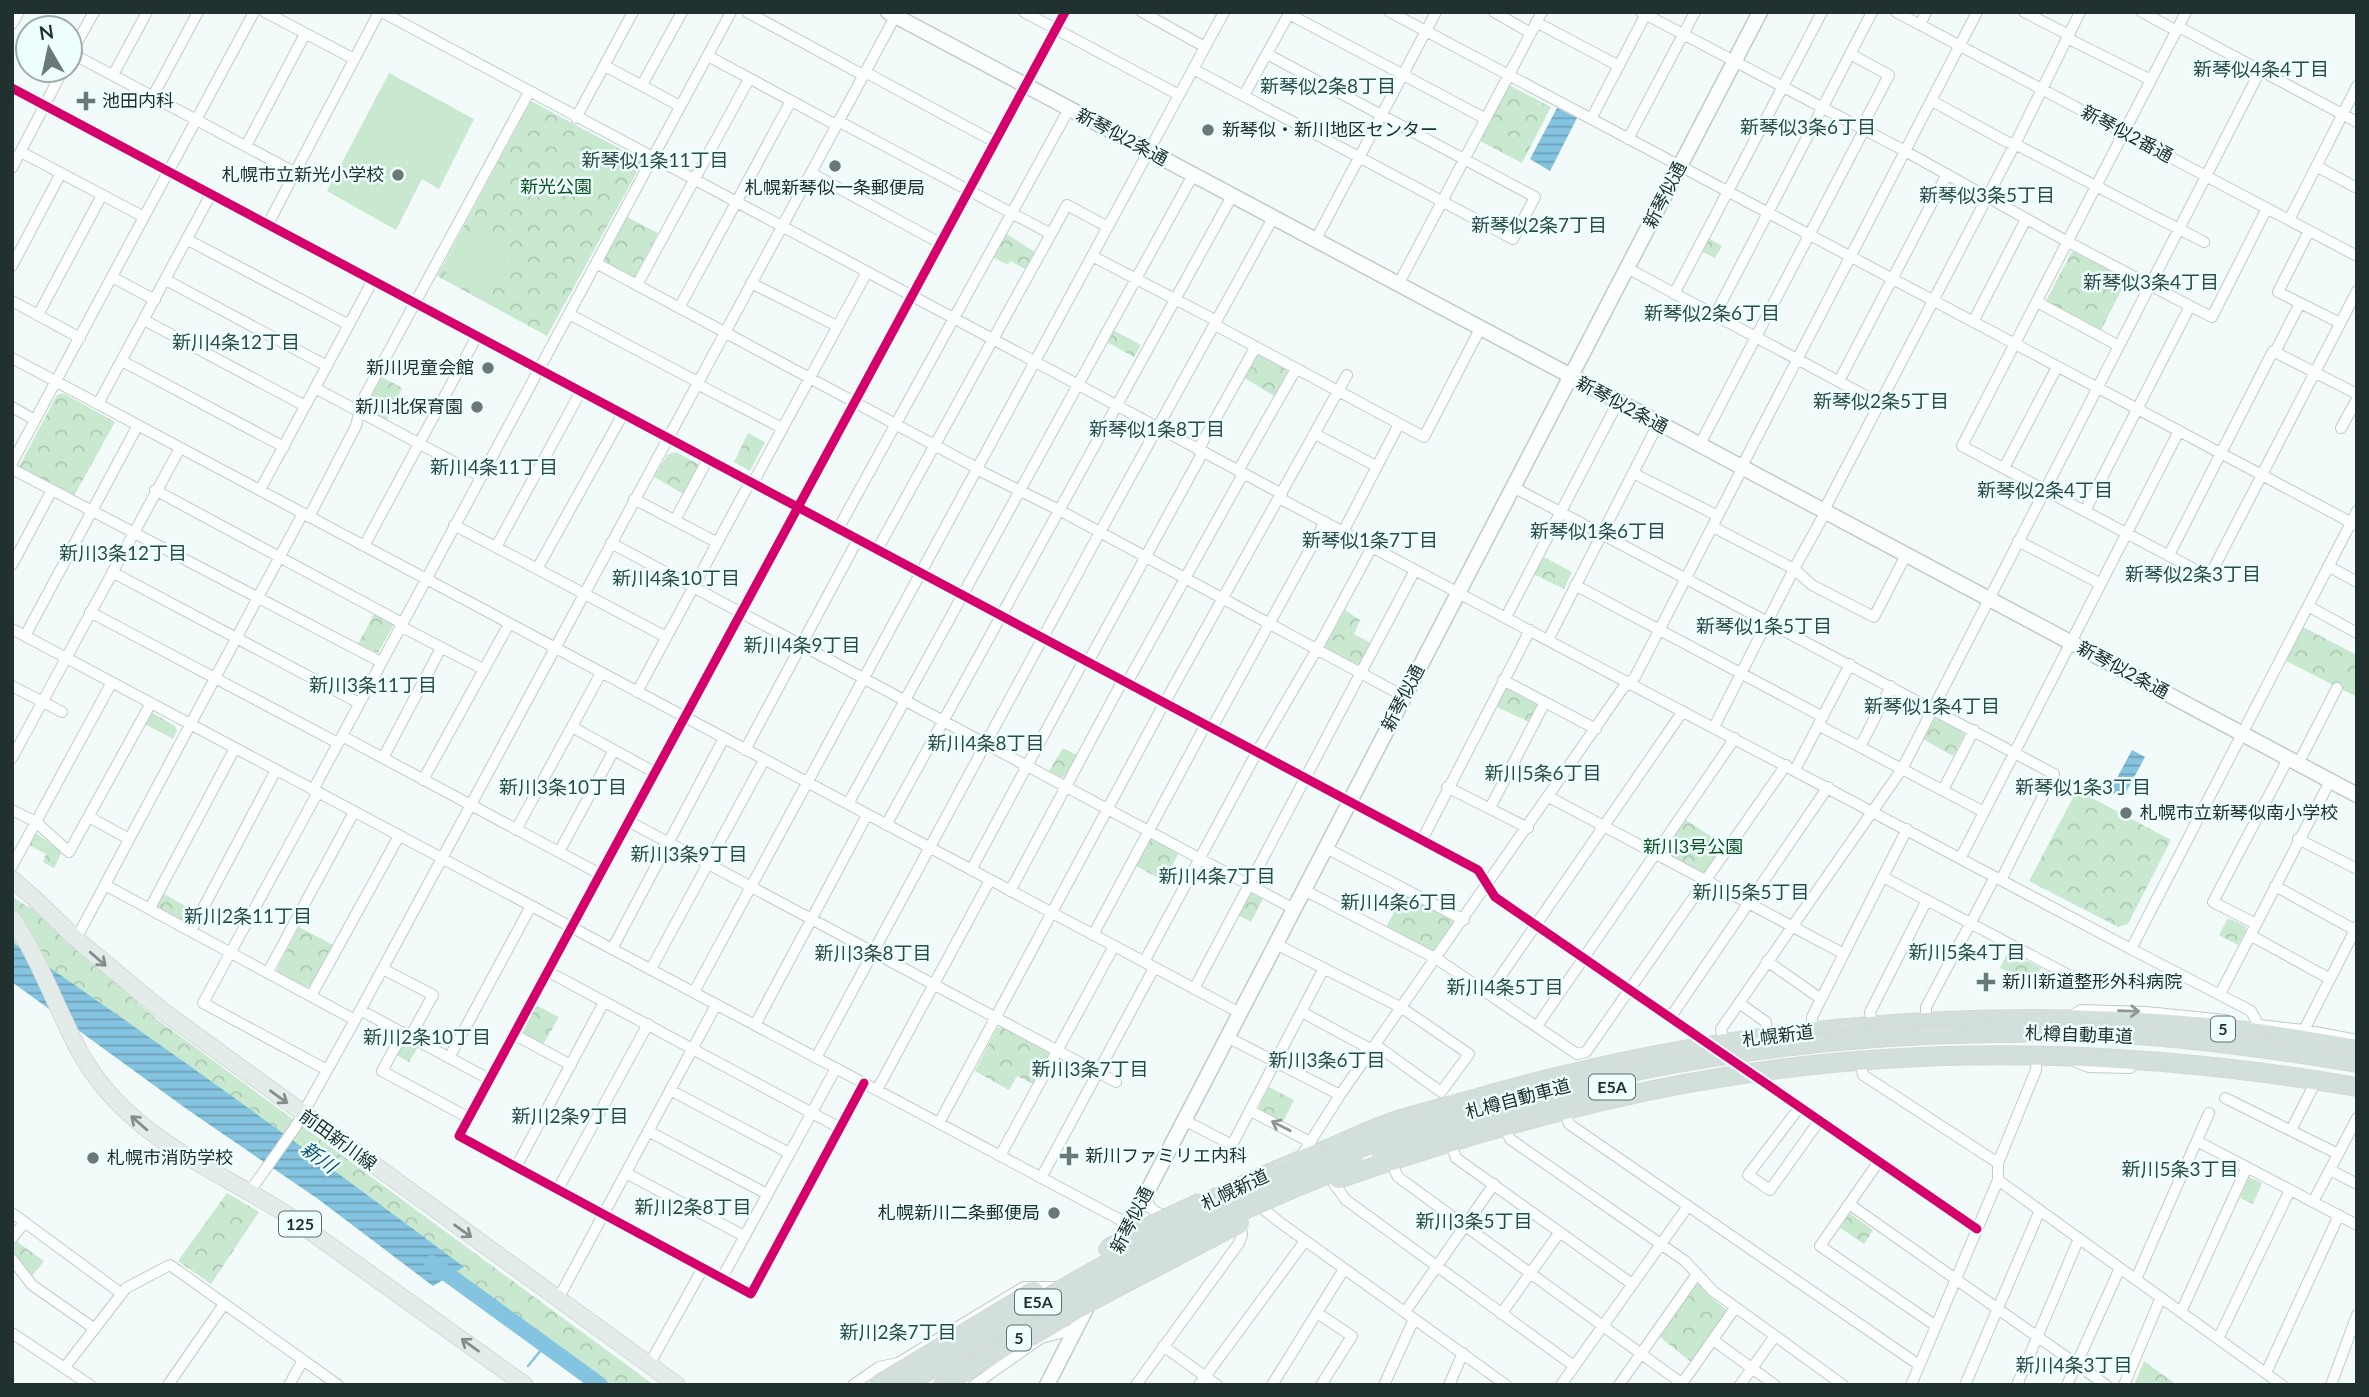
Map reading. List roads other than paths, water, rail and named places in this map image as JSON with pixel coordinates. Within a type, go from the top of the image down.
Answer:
[{"type":"highway","name":"札幌新道","points":[[895,1385],[1013,1310],[1212,1199],[1409,1117],[1555,1077],[1716,1043],[1872,1025],[1927,1022],[2088,1020],[2210,1027],[2357,1049]]},
{"type":"highway","name":"札樽自動車道","points":[[906,1385],[1044,1298],[1119,1256],[1288,1176],[1426,1125],[1558,1087],[1686,1060],[1817,1042],[1926,1033],[2089,1032],[2287,1051],[2357,1063]]},
{"type":"highway","name":"札樽自動車道","points":[[929,1385],[1054,1306],[1203,1228],[1294,1187],[1389,1156],[1467,1125],[1675,1073],[1814,1053],[1937,1044],[2096,1044],[2283,1061],[2357,1073]]},
{"type":"highway","name":"札幌新道","points":[[943,1385],[1096,1291],[1181,1245],[1262,1208],[1389,1156],[1564,1109],[1690,1082],[1860,1061],[1958,1055],[2045,1055],[2279,1073],[2357,1087]]},
{"type":"highway","points":[[878,1385],[1052,1280],[1178,1212],[1239,1185],[1294,1165],[1426,1125]]},
{"type":"highway","points":[[956,1385],[1076,1308],[1143,1273],[1389,1156]]},
{"type":"main road","name":"前田新川線","points":[[12,879],[76,939],[299,1120],[558,1299],[677,1385]]},
{"type":"main road","name":"125","points":[[12,918],[28,944],[83,1057],[114,1099],[140,1125],[172,1147],[254,1185],[297,1222],[524,1385]]},
{"type":"street","points":[[12,24],[19,12]]},
{"type":"street","points":[[84,30],[94,12]]},
{"type":"street","points":[[113,75],[147,12]]},
{"type":"street","points":[[153,96],[198,12]]},
{"type":"street","points":[[12,463],[254,12]]},
{"type":"street","points":[[265,12],[354,59]]},
{"type":"street","points":[[268,224],[381,12],[1241,472],[1343,532],[2220,994],[2251,1011],[2258,1024]]},
{"type":"street","points":[[576,118],[634,12]]},
{"type":"street","points":[[642,85],[682,12]]},
{"type":"street","points":[[327,1070],[203,1003],[359,703],[731,12]]},
{"type":"street","points":[[747,12],[995,142]]},
{"type":"street","points":[[1024,12],[1179,95]]},
{"type":"street","points":[[864,1083],[751,1294],[459,1136],[1065,12]]},
{"type":"street","points":[[1142,12],[1205,47]]},
{"type":"street","points":[[694,992],[1224,12]]},
{"type":"street","points":[[1390,12],[2354,524]]},
{"type":"street","points":[[1315,241],[1436,12]]},
{"type":"street","points":[[1494,12],[1531,33]]},
{"type":"street","points":[[1628,139],[1695,12]]},
{"type":"street","name":"新琴似通","points":[[1047,1385],[1760,12]]},
{"type":"street","points":[[1674,294],[1822,12]]},
{"type":"street","points":[[1715,315],[1872,12]]},
{"type":"street","name":"新琴似2番通","points":[[1896,12],[2357,256]]},
{"type":"street","points":[[1920,24],[1926,12]]},
{"type":"street","points":[[1506,1385],[1262,1208],[1298,1161],[1340,1095],[1635,677],[1977,12]]},
{"type":"street","points":[[2024,12],[2151,80]]},
{"type":"street","points":[[1714,727],[2015,144],[2080,12]]},
{"type":"street","points":[[2142,12],[2357,122]]},
{"type":"street","points":[[2186,12],[1962,446],[2209,577],[2357,291]]},
{"type":"street","points":[[254,1185],[299,1120],[358,1015],[811,173],[893,13]]},
{"type":"street","name":"新琴似2条通","points":[[893,13],[1315,241],[2357,795]]},
{"type":"street","points":[[1244,95],[1289,13],[1486,119]]},
{"type":"street","points":[[1591,119],[1645,13],[2212,317],[2267,208]]},
{"type":"street","points":[[1398,285],[1539,17],[1619,66]]},
{"type":"street","points":[[246,146],[305,34]]},
{"type":"street","points":[[1193,69],[1513,239],[1535,197],[1267,54]]},
{"type":"street","points":[[1699,446],[1889,75],[1850,54]]},
{"type":"street","points":[[708,56],[1051,234]]},
{"type":"street","points":[[84,60],[294,172]]},
{"type":"street","points":[[605,66],[680,106]]},
{"type":"street","points":[[1716,1043],[1721,1029],[1738,1003],[1902,768],[2260,71]]},
{"type":"street","points":[[637,285],[749,79]]},
{"type":"street","points":[[12,168],[56,84]]},
{"type":"street","points":[[2289,219],[2357,86]]},
{"type":"street","points":[[12,88],[1478,870],[1495,897],[1670,1018],[1716,1043],[1799,1108],[1977,1229]]},
{"type":"street","points":[[76,939],[279,557],[356,426],[362,401],[529,92]]},
{"type":"street","points":[[679,308],[791,101]]},
{"type":"street","points":[[1931,101],[2204,242]]},
{"type":"street","points":[[838,529],[1069,109]]},
{"type":"street","points":[[21,152],[144,217]]},
{"type":"street","points":[[2316,166],[2357,188]]},
{"type":"street","points":[[12,266],[61,173]]},
{"type":"street","points":[[811,173],[940,243]]},
{"type":"street","points":[[1839,381],[1947,174]]},
{"type":"street","points":[[848,804],[1193,175]]},
{"type":"street","points":[[98,404],[211,194]]},
{"type":"street","points":[[38,315],[102,195]]},
{"type":"street","points":[[886,825],[1232,196]]},
{"type":"street","points":[[877,550],[1067,205],[1108,227]]},
{"type":"street","points":[[816,1058],[1042,638],[1273,218]]},
{"type":"street","points":[[1973,322],[2026,219]]},
{"type":"street","points":[[2309,230],[2278,292],[2340,323]]},
{"type":"street","points":[[188,240],[349,325]]},
{"type":"street","points":[[1092,256],[1175,299],[1255,348],[1424,437],[1480,329]]},
{"type":"street","points":[[596,263],[1405,696]]},
{"type":"street","points":[[1627,268],[1880,403]]},
{"type":"street","points":[[637,692],[716,542],[867,272]]},
{"type":"street","points":[[112,277],[155,300]]},
{"type":"street","points":[[166,280],[327,366]]},
{"type":"street","points":[[260,490],[373,280]]},
{"type":"street","points":[[751,283],[837,326]]},
{"type":"street","points":[[12,302],[79,338]]},
{"type":"street","points":[[2037,302],[2119,346]]},
{"type":"street","points":[[2169,555],[2300,303]]},
{"type":"street","points":[[2085,511],[2190,306]]},
{"type":"street","points":[[569,314],[782,428]]},
{"type":"street","points":[[144,320],[305,407]]},
{"type":"street","points":[[364,546],[477,336]]},
{"type":"street","points":[[971,870],[1255,348]]},
{"type":"street","points":[[2276,352],[2357,394]]},
{"type":"street","points":[[12,358],[1240,1013]]},
{"type":"street","points":[[122,361],[284,447]]},
{"type":"street","points":[[2004,468],[2057,366]]},
{"type":"street","points":[[1010,891],[1066,786],[1185,578],[1296,369]]},
{"type":"street","points":[[939,1123],[1165,703],[1347,375]]},
{"type":"street","points":[[315,388],[480,476]]},
{"type":"street","points":[[496,547],[581,391]]},
{"type":"street","points":[[2341,428],[2357,399]]},
{"type":"street","points":[[1506,617],[1618,402]]},
{"type":"street","points":[[12,407],[35,420]]},
{"type":"street","points":[[537,569],[623,414]]},
{"type":"street","points":[[1343,532],[1399,424]]},
{"type":"street","points":[[1548,640],[1658,424]]},
{"type":"street","points":[[25,636],[138,425]]},
{"type":"street","points":[[1961,858],[2179,431]]},
{"type":"street","points":[[1315,434],[1376,466]]},
{"type":"street","points":[[14,752],[180,448]]},
{"type":"street","points":[[675,520],[708,459]]},
{"type":"street","points":[[12,469],[381,662]]},
{"type":"street","points":[[1633,473],[1718,516]]},
{"type":"street","points":[[1513,487],[2054,774],[1926,1007],[1927,1022]]},
{"type":"street","points":[[12,565],[52,490]]},
{"type":"street","points":[[155,491],[483,669]]},
{"type":"street","points":[[634,499],[716,542]]},
{"type":"street","points":[[2131,948],[2328,566],[2354,524],[2357,511]]},
{"type":"street","points":[[1093,935],[1149,830],[1271,624],[1325,522]]},
{"type":"street","points":[[454,525],[666,637]]},
{"type":"street","points":[[1713,527],[1794,569],[1812,585],[1874,617],[1906,555]]},
{"type":"street","points":[[745,750],[858,539]]},
{"type":"street","points":[[2018,541],[2101,584]]},
{"type":"street","points":[[611,543],[1294,909]]},
{"type":"street","points":[[1144,962],[1372,547]]},
{"type":"street","points":[[2328,566],[2357,582]]},
{"type":"street","points":[[1194,989],[1415,570]]},
{"type":"street","points":[[112,572],[359,703]]},
{"type":"street","points":[[1575,585],[1740,673],[1860,747],[1984,812]]},
{"type":"street","points":[[2308,606],[2357,633]]},
{"type":"street","points":[[90,612],[214,678],[340,740],[383,758],[600,874]]},
{"type":"street","points":[[424,780],[509,624]]},
{"type":"street","points":[[12,629],[1130,1225]]},
{"type":"street","points":[[1422,840],[1530,630]]},
{"type":"street","points":[[383,758],[441,648]]},
{"type":"street","points":[[1304,890],[1437,959],[1577,1054],[1586,1052],[1706,880],[1790,768],[1820,721],[1850,664]]},
{"type":"street","points":[[516,830],[601,673]]},
{"type":"street","points":[[1503,680],[1596,729]]},
{"type":"street","points":[[12,866],[112,682]]},
{"type":"street","points":[[12,686],[62,712]]},
{"type":"street","points":[[1860,747],[1891,686]]},
{"type":"street","points":[[2256,924],[2213,902],[2337,688]]},
{"type":"street","points":[[12,810],[36,822],[69,852],[151,702]]},
{"type":"street","points":[[1490,808],[1545,702]]},
{"type":"street","points":[[1489,993],[1682,710]]},
{"type":"street","points":[[572,727],[654,772]]},
{"type":"street","points":[[1943,790],[1974,730]]},
{"type":"street","points":[[612,949],[724,738]]},
{"type":"street","points":[[1537,1026],[1735,738]]},
{"type":"street","points":[[150,908],[235,748]]},
{"type":"street","points":[[559,852],[614,750]]},
{"type":"street","points":[[651,970],[764,760]]},
{"type":"street","points":[[191,931],[276,770]]},
{"type":"street","points":[[2220,994],[2330,781]]},
{"type":"street","points":[[1447,787],[1528,828]]},
{"type":"street","points":[[1670,1018],[1828,787]]},
{"type":"street","points":[[1549,797],[1844,954]]},
{"type":"street","points":[[268,972],[355,812]]},
{"type":"street","points":[[755,1025],[867,815]]},
{"type":"street","points":[[89,817],[129,839]]},
{"type":"street","points":[[628,821],[1116,1082]]},
{"type":"street","points":[[1812,1032],[1812,1017],[1908,829]]},
{"type":"street","points":[[311,996],[399,836]]},
{"type":"street","points":[[2298,839],[2357,869]]},
{"type":"street","points":[[1326,848],[1464,920]]},
{"type":"street","points":[[1883,877],[2076,978]]},
{"type":"street","points":[[877,1090],[990,880]]},
{"type":"street","points":[[104,885],[311,996],[407,1035],[489,1079]]},
{"type":"street","points":[[2275,886],[2356,928],[2304,1030]]},
{"type":"street","points":[[1872,1025],[1870,1012],[1927,900]]},
{"type":"street","points":[[449,1058],[531,906]]},
{"type":"street","points":[[2250,935],[2330,979]]},
{"type":"street","points":[[1276,943],[1402,1008],[1469,1054],[1441,1091],[1374,1047],[1302,1012]]},
{"type":"street","points":[[1000,1156],[1114,946]]},
{"type":"street","points":[[1767,961],[1821,999]]},
{"type":"street","points":[[1041,1178],[1154,968]]},
{"type":"street","points":[[1184,1120],[1232,1145],[1324,968]]},
{"type":"street","points":[[383,969],[433,995],[382,1072],[469,1118]]},
{"type":"street","points":[[547,971],[840,1128]]},
{"type":"street","points":[[516,1167],[604,1002]]},
{"type":"street","points":[[1738,1003],[1766,1022],[1768,1037]]},
{"type":"street","points":[[558,1299],[716,1005]]},
{"type":"street","points":[[2064,1020],[2081,1010],[2146,1012],[2304,1030],[2357,1040]]},
{"type":"street","points":[[558,1189],[648,1024]]},
{"type":"street","points":[[513,1034],[571,1065]]},
{"type":"street","points":[[1227,1037],[1340,1095]]},
{"type":"street","points":[[1925,1385],[1912,1381],[1998,1180],[1998,1163],[2036,1070],[2045,1055],[2089,1067],[2184,1072],[2357,1092]]},
{"type":"street","points":[[1860,1061],[1863,1075],[1998,1163]]},
{"type":"street","points":[[722,1278],[836,1068]]},
{"type":"street","points":[[2291,1130],[2314,1085]]},
{"type":"street","points":[[670,1090],[789,1153]]},
{"type":"street","points":[[2225,1098],[2338,1154]]},
{"type":"street","points":[[1799,1108],[1748,1175],[1770,1190],[1819,1121]]},
{"type":"street","points":[[1564,1109],[1569,1124],[1919,1365]]},
{"type":"street","points":[[1251,1111],[1310,1142]]},
{"type":"street","points":[[2136,1279],[2209,1113]]},
{"type":"street","points":[[2313,1202],[2356,1123]]},
{"type":"street","points":[[1504,1125],[1510,1139],[1685,1261],[1713,1291],[1843,1385]]},
{"type":"street","points":[[648,1131],[767,1194]]},
{"type":"street","points":[[1450,1141],[1457,1158],[1632,1284]]},
{"type":"street","points":[[2197,1141],[2357,1225]]},
{"type":"street","points":[[1389,1156],[1398,1177],[1683,1384],[1735,1308]]},
{"type":"street","points":[[1879,1161],[1820,1246],[1936,1326]]},
{"type":"street","points":[[2181,1312],[2247,1167]]},
{"type":"street","points":[[2330,1170],[2357,1184]]},
{"type":"street","points":[[626,1173],[744,1236]]},
{"type":"street","points":[[1998,1180],[2282,1385]]},
{"type":"street","points":[[1332,1181],[1346,1200],[1574,1366]]},
{"type":"street","points":[[1384,1385],[1409,1316],[1437,1267],[1494,1184]]},
{"type":"street","points":[[2218,1339],[2290,1190]]},
{"type":"street","points":[[1146,1194],[1147,1205],[1153,1212],[1178,1218]]},
{"type":"street","points":[[1849,1204],[2106,1385]]},
{"type":"street","points":[[1560,1385],[1688,1206]]},
{"type":"street","points":[[1965,1385],[2040,1210]]},
{"type":"street","points":[[12,1213],[122,1294]]},
{"type":"street","points":[[2266,1373],[2339,1215]]},
{"type":"street","points":[[1136,1385],[1239,1243],[1242,1235],[1240,1218]]},
{"type":"street","points":[[12,1238],[25,1222]]},
{"type":"street","points":[[1501,1314],[1560,1232]]},
{"type":"street","points":[[2017,1385],[2079,1238]]},
{"type":"street","points":[[1202,1381],[1305,1241]]},
{"type":"street","points":[[12,1259],[32,1285],[95,1329]]},
{"type":"street","points":[[65,1367],[126,1289],[170,1265],[338,1385]]},
{"type":"street","points":[[649,1365],[703,1268]]},
{"type":"street","points":[[2067,1385],[2120,1268]]},
{"type":"street","points":[[1272,1385],[1344,1269]]},
{"type":"street","points":[[1619,1385],[1697,1274]]},
{"type":"street","points":[[853,1385],[879,1367],[898,1363],[1024,1287],[1055,1287]]},
{"type":"street","points":[[2124,1385],[2161,1297]]},
{"type":"street","points":[[168,1385],[224,1304]]},
{"type":"street","points":[[1317,1313],[1352,1336],[1321,1385]]},
{"type":"street","points":[[2331,1385],[2357,1315]]},
{"type":"street","points":[[974,1385],[1041,1338],[1076,1329]]},
{"type":"street","points":[[12,1333],[90,1385]]},
{"type":"street","points":[[1740,1385],[1775,1336]]},
{"type":"street","points":[[1713,1340],[1775,1385]]},
{"type":"street","points":[[1163,1346],[1202,1381],[1217,1385]]},
{"type":"street","points":[[1449,1385],[1463,1353]]},
{"type":"street","points":[[289,1385],[303,1360]]},
{"type":"water","points":[[1557,108],[1577,118],[1550,171],[1530,159]]},
{"type":"water","points":[[2132,750],[2145,757],[2123,798],[2110,791]]},
{"type":"water","points":[[12,942],[240,1102],[464,1267],[433,1286],[318,1199],[188,1110],[12,982]]},
{"type":"waterway","name":"新川","points":[[432,1263],[600,1385]]},
{"type":"waterway","points":[[528,1366],[546,1344]]},
{"type":"place","name":"池田内科","points":[[86,101]]},
{"type":"place","name":"新琴似・新川地区センター","points":[[1208,130]]},
{"type":"place","name":"札幌新琴似一条郵便局","points":[[835,166]]},
{"type":"place","name":"札幌市立新光小学校","points":[[398,175]]},
{"type":"place","name":"新川児童会館","points":[[488,368]]},
{"type":"place","name":"新川北保育園","points":[[477,407]]},
{"type":"place","name":"札幌市立新琴似南小学校","points":[[2126,813]]},
{"type":"place","name":"新川新道整形外科病院","points":[[1986,982]]},
{"type":"place","name":"新川ファミリエ内科","points":[[1069,1156]]},
{"type":"place","name":"札幌市消防学校","points":[[93,1158]]},
{"type":"place","name":"札幌新川二条郵便局","points":[[1054,1213]]},
{"type":"district","name":"新琴似4条4丁目","points":[[2261,69]]},
{"type":"district","name":"新琴似2条8丁目","points":[[1328,86]]},
{"type":"district","name":"新琴似3条6丁目","points":[[1808,127]]},
{"type":"district","name":"新琴似1条11丁目","points":[[655,160]]},
{"type":"district","name":"新琴似3条5丁目","points":[[1987,195]]},
{"type":"district","name":"新琴似2条7丁目","points":[[1539,225]]},
{"type":"district","name":"新琴似3条4丁目","points":[[2151,282]]},
{"type":"district","name":"新琴似2条6丁目","points":[[1712,313]]},
{"type":"district","name":"新川4条12丁目","points":[[236,342]]},
{"type":"district","name":"新琴似2条5丁目","points":[[1881,401]]},
{"type":"district","name":"新琴似1条8丁目","points":[[1157,429]]},
{"type":"district","name":"新川4条11丁目","points":[[494,467]]},
{"type":"district","name":"新琴似2条4丁目","points":[[2045,490]]},
{"type":"district","name":"新琴似1条6丁目","points":[[1598,531]]},
{"type":"district","name":"新琴似1条7丁目","points":[[1370,540]]},
{"type":"district","name":"新川3条12丁目","points":[[123,553]]},
{"type":"district","name":"新琴似2条3丁目","points":[[2193,574]]},
{"type":"district","name":"新川4条10丁目","points":[[676,578]]},
{"type":"district","name":"新琴似1条5丁目","points":[[1764,626]]},
{"type":"district","name":"新川4条9丁目","points":[[802,645]]},
{"type":"district","name":"新川3条11丁目","points":[[373,685]]},
{"type":"district","name":"新琴似1条4丁目","points":[[1932,706]]},
{"type":"district","name":"新川4条8丁目","points":[[986,743]]},
{"type":"district","name":"新川5条6丁目","points":[[1543,773]]},
{"type":"district","name":"新川3条10丁目","points":[[563,787]]},
{"type":"district","name":"新琴似1条3丁目","points":[[2083,787]]},
{"type":"district","name":"新川3条9丁目","points":[[689,854]]},
{"type":"district","name":"新川4条7丁目","points":[[1217,876]]},
{"type":"district","name":"新川5条5丁目","points":[[1751,892]]},
{"type":"district","name":"新川4条6丁目","points":[[1399,902]]},
{"type":"district","name":"新川2条11丁目","points":[[248,916]]},
{"type":"district","name":"新川5条4丁目","points":[[1967,952]]},
{"type":"district","name":"新川3条8丁目","points":[[873,953]]},
{"type":"district","name":"新川4条5丁目","points":[[1505,987]]},
{"type":"district","name":"新川2条10丁目","points":[[427,1037]]},
{"type":"district","name":"新川3条6丁目","points":[[1327,1060]]},
{"type":"district","name":"新川3条7丁目","points":[[1090,1069]]},
{"type":"district","name":"新川2条9丁目","points":[[570,1116]]},
{"type":"district","name":"新川5条3丁目","points":[[2180,1169]]},
{"type":"district","name":"新川2条8丁目","points":[[693,1207]]},
{"type":"district","name":"新川3条5丁目","points":[[1474,1221]]},
{"type":"district","name":"新川2条7丁目","points":[[898,1332]]},
{"type":"district","name":"新川4条3丁目","points":[[2074,1365]]},
{"type":"park label","name":"新光公園","points":[[556,187]]},
{"type":"park label","name":"新川3号公園","points":[[1693,847]]}]
